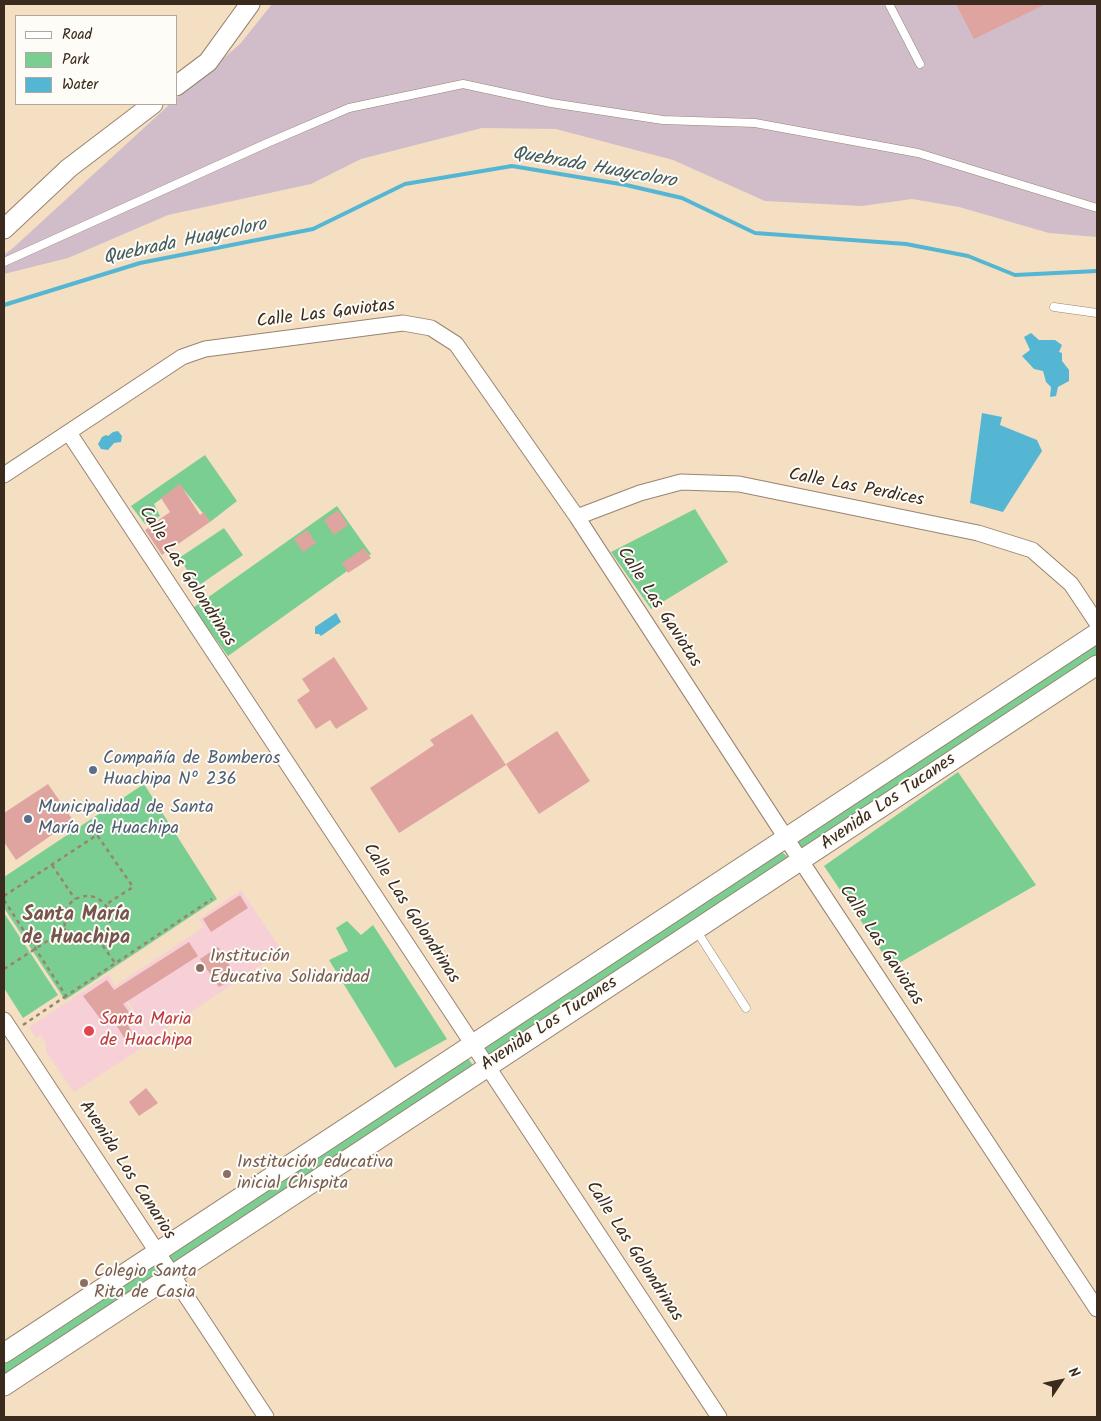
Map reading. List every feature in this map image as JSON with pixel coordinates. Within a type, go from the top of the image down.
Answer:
[{"type":"street","points":[[178,84],[208,62],[250,4]]},
{"type":"street","points":[[4,229],[69,168],[152,105]]},
{"type":"street","name":"Calle Las Gaviotas","points":[[4,475],[182,357],[205,349],[403,323],[431,328],[456,344],[577,518],[1097,1309]]},
{"type":"street","name":"Calle Las Golondrinas","points":[[69,432],[719,1417]]},
{"type":"street","name":"Calle Las Perdices","points":[[577,518],[640,493],[680,482],[739,484],[978,533],[1032,550],[1071,584],[1097,623]]},
{"type":"street","name":"Avenida Los Tucanes","points":[[4,1354],[1097,633]]},
{"type":"street","name":"Avenida Los Tucanes","points":[[4,1386],[1097,665]]},
{"type":"street","name":"Avenida Los Canarios","points":[[8,1026],[266,1417]]},
{"type":"lane","points":[[889,4],[920,64]]},
{"type":"lane","points":[[4,262],[349,108],[463,84],[551,103],[653,119],[756,123],[918,153],[1097,208]]},
{"type":"lane","points":[[1054,307],[1097,313]]},
{"type":"lane","points":[[696,930],[746,1008]]},
{"type":"path","points":[[4,896],[97,835],[132,887],[105,905]]},
{"type":"path","points":[[52,864],[74,899]]},
{"type":"path","points":[[86,895],[94,896],[105,905],[110,920],[108,928],[98,939],[91,941],[77,940],[71,936],[66,929],[64,914],[66,907],[74,899],[86,895]]},
{"type":"path","points":[[8,1026],[66,996],[212,899]]},
{"type":"path","points":[[4,900],[66,996]]},
{"type":"path","points":[[4,969],[66,929]]},
{"type":"path","points":[[98,939],[115,963]]},
{"type":"shaded area","points":[[272,4],[1097,4],[1097,237],[1049,233],[959,207],[912,199],[862,206],[765,201],[673,160],[556,129],[482,128],[361,159],[311,184],[168,215],[68,258],[4,274],[4,255],[169,105],[178,105],[178,97],[240,44]]},
{"type":"shaded area","name":"Institución Educativa Solidaridad","points":[[241,890],[282,951],[152,1038],[117,985],[204,927],[199,919]]},
{"type":"shaded area","name":"Santa Maria de Huachipa","points":[[108,975],[152,1041],[74,1092],[46,1052],[46,1044],[41,1035],[36,1038],[29,1027]]},
{"type":"green space","points":[[205,455],[237,501],[210,522],[180,485],[154,504],[160,516],[145,524],[131,506]]},
{"type":"green space","points":[[337,506],[371,554],[228,656],[193,608]]},
{"type":"green space","points":[[695,509],[728,562],[651,609],[611,552]]},
{"type":"green space","points":[[224,528],[243,555],[198,586],[179,558]]},
{"type":"green space","points":[[1097,644],[1097,658],[804,852],[796,842]]},
{"type":"green space","points":[[958,772],[1036,885],[892,967],[824,866]]},
{"type":"green space","points":[[144,784],[217,899],[65,1000],[4,908],[4,877]]},
{"type":"green space","points":[[779,852],[788,857],[787,860],[491,1058],[482,1047]]},
{"type":"green space","points":[[4,913],[58,995],[23,1018],[4,988]]},
{"type":"green space","points":[[347,921],[361,935],[373,925],[447,1039],[395,1068],[329,960],[348,951],[336,928]]},
{"type":"green space","points":[[464,1058],[468,1058],[474,1067],[175,1266],[168,1259],[169,1256]]},
{"type":"green space","points":[[152,1266],[160,1274],[4,1378],[4,1363]]},
{"type":"water","points":[[1031,333],[1039,340],[1055,340],[1062,345],[1059,352],[1062,353],[1062,361],[1069,370],[1069,381],[1058,387],[1056,396],[1050,397],[1051,387],[1046,382],[1043,371],[1034,369],[1022,356],[1030,350],[1024,337]]},
{"type":"water","points":[[982,413],[1002,417],[1000,425],[1037,440],[1042,451],[1003,512],[970,503]]},
{"type":"water","points":[[118,431],[122,436],[121,442],[114,443],[108,450],[101,449],[98,444],[102,437]]},
{"type":"water","points":[[336,613],[341,622],[321,636],[315,634],[315,627]]},
{"type":"building","points":[[956,4],[1046,4],[974,39]]},
{"type":"building","points":[[180,484],[200,515],[204,512],[210,522],[162,555],[145,530],[170,512],[161,498]]},
{"type":"building","points":[[338,510],[348,525],[334,535],[324,520]]},
{"type":"building","points":[[307,530],[316,543],[303,552],[294,539]]},
{"type":"building","points":[[364,548],[371,558],[348,573],[342,563]]},
{"type":"building","points":[[334,657],[368,709],[336,729],[330,720],[316,729],[297,700],[310,691],[302,679]]},
{"type":"building","points":[[472,714],[506,765],[399,833],[370,788],[434,745],[430,740]]},
{"type":"building","points":[[557,731],[590,781],[539,814],[506,764]]},
{"type":"building","points":[[48,784],[73,820],[16,860],[4,842],[4,813]]},
{"type":"building","points":[[240,895],[248,908],[211,932],[203,919]]},
{"type":"building","points":[[189,942],[198,956],[123,1004],[129,1012],[123,1016],[135,1038],[127,1043],[110,1014],[102,1021],[83,996],[107,980],[114,990]]},
{"type":"building","points":[[218,947],[236,976],[219,987],[200,959]]},
{"type":"building","points":[[146,1088],[158,1103],[139,1116],[129,1102]]},
{"type":"waterway","name":"Quebrada Huaycoloro","points":[[4,305],[140,263],[313,229],[405,184],[512,166],[626,185],[682,198],[755,233],[906,244],[968,256],[1015,275],[1097,271]]},
{"type":"place","name":"Compañía de Bomberos Huachipa Nº 236","points":[[93,770]]},
{"type":"place","name":"Municipalidad de Santa María de Huachipa","points":[[28,819]]},
{"type":"place","name":"Institución Educativa Solidaridad","points":[[200,968]]},
{"type":"place","name":"Santa Maria de Huachipa","points":[[89,1031]]},
{"type":"place","name":"Institución educativa inicial Chispita","points":[[227,1174]]},
{"type":"place","name":"Colegio Santa Rita de Casia","points":[[84,1283]]},
{"type":"district","name":"Santa María de Huachipa","points":[[76,928]]}]
